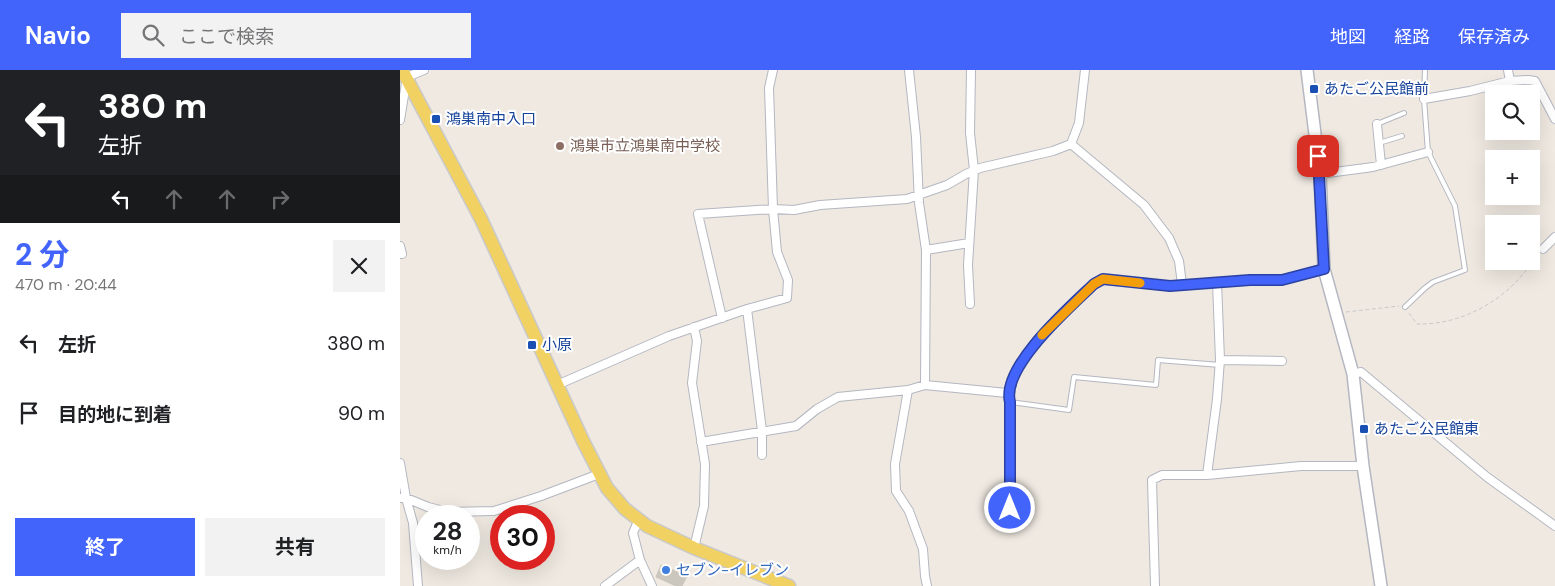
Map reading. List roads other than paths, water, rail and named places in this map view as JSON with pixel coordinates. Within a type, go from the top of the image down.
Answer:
[{"type":"main road","points":[[405,74],[480,220],[607,488],[625,508],[647,526],[694,548],[789,586]]},
{"type":"street","points":[[400,120],[405,74],[424,70]]},
{"type":"street","points":[[557,385],[669,336],[747,309],[787,298],[788,280],[777,252],[774,209],[769,88],[773,70]]},
{"type":"street","points":[[909,70],[926,250],[925,385]]},
{"type":"street","points":[[970,70],[970,133],[974,170],[968,265],[970,304]]},
{"type":"street","points":[[722,318],[698,214],[774,209],[794,210],[907,199],[947,185],[974,170],[1053,152],[1071,144],[1080,123],[1085,70]]},
{"type":"street","points":[[1307,70],[1320,174],[1324,269],[1353,374],[1363,466],[1381,586]]},
{"type":"street","points":[[1508,70],[1510,81]]},
{"type":"street","points":[[1424,99],[1470,91],[1510,81],[1528,80],[1535,82],[1555,119]]},
{"type":"street","points":[[1377,124],[1381,165]]},
{"type":"street","points":[[1071,144],[1144,205],[1169,238],[1179,261],[1182,284]]},
{"type":"street","points":[[1320,174],[1381,165],[1428,152]]},
{"type":"street","points":[[1543,249],[1555,237]]},
{"type":"street","points":[[926,250],[969,243]]},
{"type":"street","points":[[400,246],[402,254],[400,254]]},
{"type":"street","points":[[1010,508],[1010,402],[1008,393],[1020,364],[1045,331],[1094,284],[1103,279],[1170,286],[1282,280],[1324,269]]},
{"type":"street","points":[[1207,475],[1220,362],[1218,282]]},
{"type":"street","points":[[747,309],[762,431],[762,455]]},
{"type":"street","points":[[694,327],[697,341],[692,383],[705,464],[704,506],[694,548]]},
{"type":"street","points":[[1220,362],[1282,361]]},
{"type":"street","points":[[1353,374],[1361,372],[1487,477],[1555,526]]},
{"type":"street","points":[[701,442],[796,426],[817,409],[838,397],[908,390],[925,385],[1008,393]]},
{"type":"street","points":[[908,390],[895,464],[896,492],[909,510],[923,549],[924,576],[927,586]]},
{"type":"street","points":[[400,463],[403,498],[413,523],[418,586]]},
{"type":"street","points":[[1155,586],[1152,480],[1162,475],[1207,475],[1301,466],[1363,466]]},
{"type":"street","points":[[403,498],[448,512],[494,511],[599,474]]},
{"type":"street","points":[[639,520],[633,533],[640,560],[652,586]]},
{"type":"street","points":[[605,586],[640,560]]},
{"type":"lane","points":[[1405,307],[1433,282],[1466,270],[1456,206],[1428,152],[1424,99],[1425,70]]},
{"type":"lane","points":[[1377,124],[1404,113]]},
{"type":"lane","points":[[1379,143],[1402,136]]},
{"type":"lane","points":[[1010,402],[1069,410],[1074,377],[1156,385],[1158,360],[1220,362]]},
{"type":"place","name":"あたご公民館前","points":[[1314,89]]},
{"type":"place","name":"鴻巣南中入口","points":[[436,119]]},
{"type":"place","name":"鴻巣市立鴻巣南中学校","points":[[560,146]]},
{"type":"place","name":"小原","points":[[532,345]]},
{"type":"place","name":"あたご公民館東","points":[[1364,429]]},
{"type":"place","name":"セブン-イレブン","points":[[666,570]]}]
